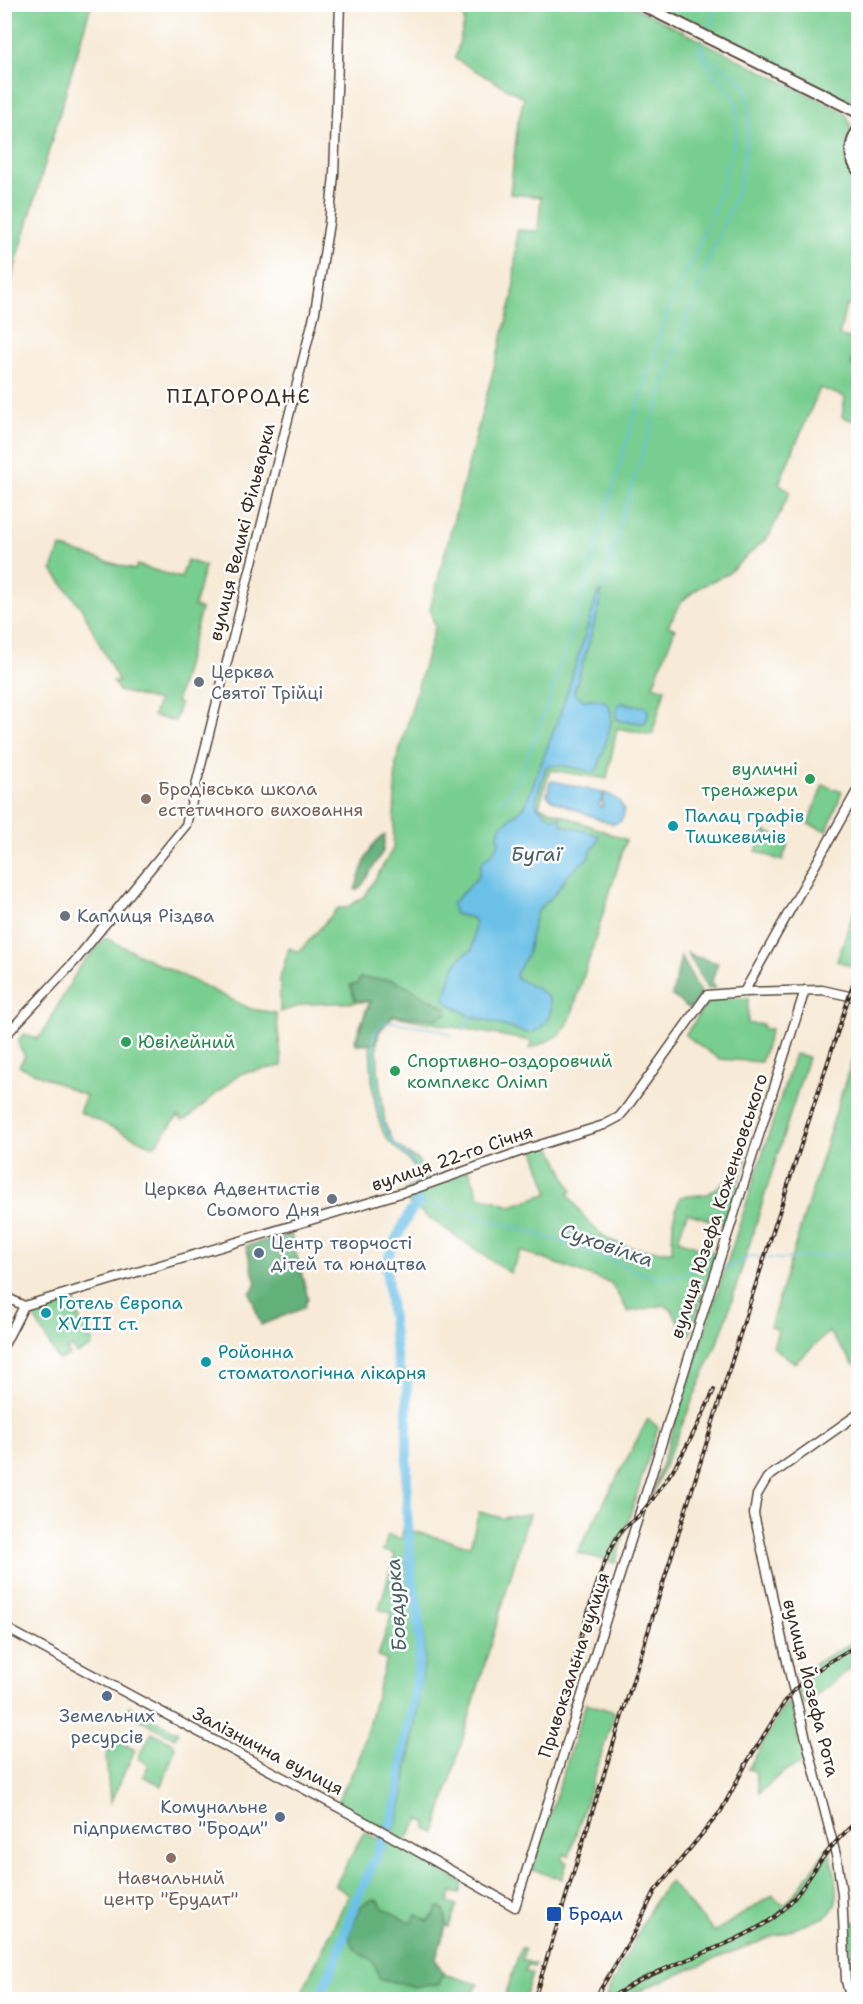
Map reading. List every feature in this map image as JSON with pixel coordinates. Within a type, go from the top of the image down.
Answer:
[{"type":"highway","points":[[640,4],[858,112]]},
{"type":"highway","points":[[858,129],[851,153],[858,170]]},
{"type":"main road","name":"вулиця Великі Фільварки","points":[[4,1037],[95,938],[186,825],[315,312],[334,175],[340,4]]},
{"type":"main road","points":[[744,992],[858,789]]},
{"type":"main road","name":"вулиця 22-го Січня","points":[[24,1306],[418,1188],[612,1121],[625,1110],[707,995],[805,990],[831,991],[858,998]]},
{"type":"main road","name":"вулиця Юзефа Коженьовського","points":[[665,1432],[805,990]]},
{"type":"main road","points":[[4,1296],[24,1306],[4,1345]]},
{"type":"main road","name":"вулиця Йозефа Рота","points":[[851,2000],[846,1981],[842,1894],[837,1858],[792,1684],[756,1528],[755,1500],[767,1478],[858,1414]]},
{"type":"main road","name":"Привокзальна вулиця","points":[[515,1907],[665,1432]]},
{"type":"main road","name":"Залізнична вулиця","points":[[4,1627],[386,1833],[515,1907]]},
{"type":"green space","points":[[11,5],[91,5],[5,302],[4,26]]},
{"type":"green space","points":[[464,5],[630,5],[842,111],[851,126],[850,136],[858,174],[858,306],[846,305],[839,336],[856,339],[851,367],[855,346],[858,347],[858,422],[842,417],[845,397],[820,388],[779,483],[790,492],[769,536],[727,574],[700,587],[682,601],[668,626],[675,629],[653,685],[665,689],[652,735],[617,728],[607,779],[550,770],[539,806],[626,840],[566,1027],[558,1036],[530,1049],[531,1041],[393,1016],[379,1032],[377,1044],[385,1124],[394,1143],[418,1160],[428,1184],[469,1170],[479,1196],[511,1206],[549,1193],[533,1147],[549,1142],[572,1191],[568,1194],[579,1210],[600,1233],[623,1245],[672,1251],[673,1220],[680,1197],[708,1194],[724,1182],[747,1157],[725,1225],[687,1213],[678,1240],[716,1253],[690,1335],[684,1333],[672,1310],[664,1305],[628,1312],[611,1283],[521,1251],[510,1273],[410,1205],[403,1193],[416,1182],[415,1168],[386,1137],[378,1117],[370,1044],[356,1045],[355,1040],[369,1002],[306,1004],[280,1012],[280,978],[289,948],[299,952],[338,908],[346,908],[365,896],[393,849],[396,763],[435,627],[430,609],[513,296],[517,230],[538,231],[541,197],[510,194],[518,122],[524,98],[455,59],[464,24]]},
{"type":"green space","points":[[653,5],[858,5],[858,108],[744,53]]},
{"type":"green space","points":[[60,547],[135,570],[137,565],[181,578],[187,560],[205,566],[194,607],[201,609],[176,703],[180,704],[175,721],[153,716],[158,701],[119,691],[113,681],[119,682],[82,609],[52,570]]},
{"type":"green space","points":[[823,785],[842,792],[827,831],[808,824]]},
{"type":"green space","points":[[764,831],[789,841],[782,861],[756,851]]},
{"type":"green space","points":[[385,835],[383,851],[362,885],[355,890],[370,851],[379,838]]},
{"type":"green space","points":[[858,899],[858,968],[837,961]]},
{"type":"green space","name":"Ювілейний","points":[[105,938],[251,1009],[276,1013],[282,1066],[243,1073],[233,1079],[187,1119],[182,1120],[178,1116],[155,1145],[150,1145],[79,1112],[86,1096],[19,1066],[25,1056],[19,1046],[19,1039],[24,1034],[35,1039],[41,1036],[80,966]]},
{"type":"green space","points":[[687,952],[689,955],[718,963],[712,981],[716,988],[707,989]]},
{"type":"green space","points":[[681,956],[701,993],[690,1009],[672,996]]},
{"type":"green space","points":[[858,968],[858,991],[852,989]]},
{"type":"green space","points":[[360,978],[394,980],[445,1007],[448,1013],[436,1019],[393,1015],[378,1032],[376,1043],[358,1043],[356,1040],[371,1001],[355,1000],[350,985],[357,984]]},
{"type":"green space","points":[[720,998],[748,998],[748,1024],[763,1024],[763,1029],[771,1029],[761,1062],[719,1059],[685,1035],[707,1003]]},
{"type":"green space","points":[[858,1040],[858,1362],[854,1365],[829,1332],[795,1363],[773,1347],[778,1330],[770,1327]]},
{"type":"green space","points":[[795,1054],[808,1057],[723,1329],[650,1500]]},
{"type":"green space","points":[[411,1208],[414,1210],[388,1263],[397,1354],[409,1386],[410,1439],[407,1482],[414,1567],[412,1531],[470,1546],[479,1512],[502,1518],[529,1514],[435,1833],[426,1829],[427,1823],[419,1819],[405,1842],[392,1834],[403,1799],[424,1666],[425,1645],[420,1599],[423,1652],[421,1678],[402,1798],[391,1833],[336,1804],[358,1762],[386,1660],[378,1656],[392,1613],[379,1609],[395,1554],[383,1551],[388,1535],[401,1539],[405,1521],[402,1482],[405,1387],[397,1370],[393,1348],[384,1269],[386,1256]]},
{"type":"green space","points":[[291,1233],[308,1298],[304,1308],[261,1325],[250,1293],[256,1284],[246,1246]]},
{"type":"green space","points":[[74,1300],[82,1327],[87,1326],[93,1339],[91,1347],[76,1354],[73,1347],[67,1350],[70,1355],[58,1360],[31,1311]]},
{"type":"green space","points":[[648,1419],[658,1427],[615,1563],[577,1553]]},
{"type":"green space","points":[[858,1639],[858,1662],[802,1707],[796,1681],[799,1673]]},
{"type":"green space","points":[[790,1701],[805,1762],[783,1772],[759,1793],[755,1771],[748,1769],[783,1708]]},
{"type":"green space","points":[[586,1703],[615,1712],[569,1856],[564,1854],[562,1860],[567,1862],[562,1879],[532,1870]]},
{"type":"green space","points":[[129,1706],[178,1732],[175,1738],[126,1712]]},
{"type":"green space","points":[[152,1732],[173,1743],[175,1748],[162,1786],[143,1776],[149,1764],[138,1758]]},
{"type":"green space","points":[[112,1737],[135,1750],[110,1803],[106,1756]]},
{"type":"green space","points":[[364,1832],[378,1840],[380,1836],[463,1883],[460,1894],[451,1892],[448,1902],[457,1905],[449,1927],[446,1926],[436,1959],[443,1974],[478,1984],[471,1995],[461,2000],[298,2000],[349,1894],[335,1886]]},
{"type":"green space","points":[[828,1847],[837,1884],[837,1894],[832,1911],[825,1917],[727,1954],[645,1988],[626,1999],[605,1999],[650,1910],[670,1882],[714,1932],[773,1895],[784,1906]]},
{"type":"green space","points":[[373,1900],[411,1923],[416,1914],[428,1921],[438,1907],[444,1909],[446,1927],[435,1959],[443,1973],[439,1985],[414,1987],[380,1980],[372,1961],[354,1948],[350,1939],[353,1925],[361,1907],[367,1901]]},
{"type":"green space","points":[[849,1922],[858,1922],[858,1992],[851,1978]]},
{"type":"green space","points":[[521,1948],[525,1950],[522,1960],[535,1964],[534,1967],[527,1965],[525,1972],[532,1974],[524,1999],[504,1999]]},
{"type":"water","name":"Бугаї","points":[[602,590],[574,693],[584,700],[598,699],[607,703],[611,711],[609,734],[598,768],[594,772],[562,766],[546,767],[536,800],[537,806],[552,818],[560,817],[562,825],[598,835],[599,838],[587,859],[568,875],[555,894],[536,914],[528,953],[516,975],[517,978],[546,995],[551,1007],[544,1025],[527,1033],[470,1016],[444,999],[456,964],[460,958],[472,950],[475,923],[472,918],[455,914],[452,904],[479,876],[481,863],[499,843],[500,827],[525,806],[562,708],[597,596]]},
{"type":"water","points":[[622,703],[646,707],[647,720],[644,723],[621,721],[616,718],[617,706]]},
{"type":"water","points":[[550,782],[603,793],[601,802],[598,804],[600,807],[604,805],[602,802],[605,793],[614,798],[623,807],[621,821],[613,824],[606,822],[552,800],[547,795]]},
{"type":"waterway","points":[[708,32],[717,4]]},
{"type":"waterway","points":[[602,590],[619,527],[664,385],[697,290],[738,190],[750,112],[747,90],[737,77],[709,58],[700,47],[703,42]]},
{"type":"waterway","points":[[501,803],[517,783],[546,709],[665,320],[694,258],[720,193],[737,131],[737,102],[702,58],[700,47]]},
{"type":"waterway","points":[[464,1032],[470,1016]]},
{"type":"waterway","points":[[373,1044],[376,1031],[387,1021],[440,1030],[450,1035]]},
{"type":"waterway","points":[[373,1046],[377,1092],[384,1127],[388,1135],[419,1171],[417,1184]]},
{"type":"waterway","name":"Суховілка","points":[[419,1192],[419,1202],[546,1237],[656,1277],[671,1277],[701,1267],[713,1266]]},
{"type":"waterway","name":"Бовдурка","points":[[318,2000],[336,1959],[356,1901],[392,1821],[416,1689],[420,1646],[407,1513],[407,1381],[399,1369],[396,1354],[386,1267],[391,1249],[409,1214],[419,1202]]},
{"type":"waterway","name":"Суховілка","points":[[721,1267],[727,1268],[752,1256],[782,1259],[858,1253]]},
{"type":"railway","points":[[534,2000],[752,1296],[858,969]]},
{"type":"railway","points":[[573,1663],[600,1575],[614,1542],[664,1484],[691,1438],[714,1390]]},
{"type":"railway","points":[[594,2000],[632,1937],[655,1891],[721,1811],[746,1764],[784,1703],[794,1690],[811,1675],[858,1645]]},
{"type":"railway","points":[[608,2000],[647,1977],[732,1941],[772,1919],[794,1898],[828,1851],[858,1820]]},
{"type":"place","name":"Церква Святої Трійці","points":[[199,682]]},
{"type":"place","name":"вуличні тренажери","points":[[810,779]]},
{"type":"place","name":"Бродівська школа естетичного виховання","points":[[146,799]]},
{"type":"place","name":"Палац графів Тишкевичів","points":[[673,826]]},
{"type":"place","name":"Каплиця Різдва","points":[[65,916]]},
{"type":"place","name":"Ювілейний","points":[[126,1042]]},
{"type":"place","name":"Спортивно-оздоровчий комплекс Олімп","points":[[395,1071]]},
{"type":"place","name":"Церква Адвентистів Сьомого Дня","points":[[332,1199]]},
{"type":"place","name":"Центр творчості дітей та юнацтва","points":[[259,1253]]},
{"type":"place","name":"Готель Європа XVIII ст.","points":[[46,1313]]},
{"type":"place","name":"Ройонна стоматологічна лікарня","points":[[206,1362]]},
{"type":"place","name":"Земельних ресурсів","points":[[107,1696]]},
{"type":"place","name":"Комунальне підприємство \"Броди\"","points":[[280,1817]]},
{"type":"place","name":"Навчальний центр \"Ерудит\"","points":[[171,1858]]},
{"type":"place","name":"Броди","points":[[554,1914]]},
{"type":"district","name":"ПІДГОРОДНЄ","points":[[239,396]]}]
